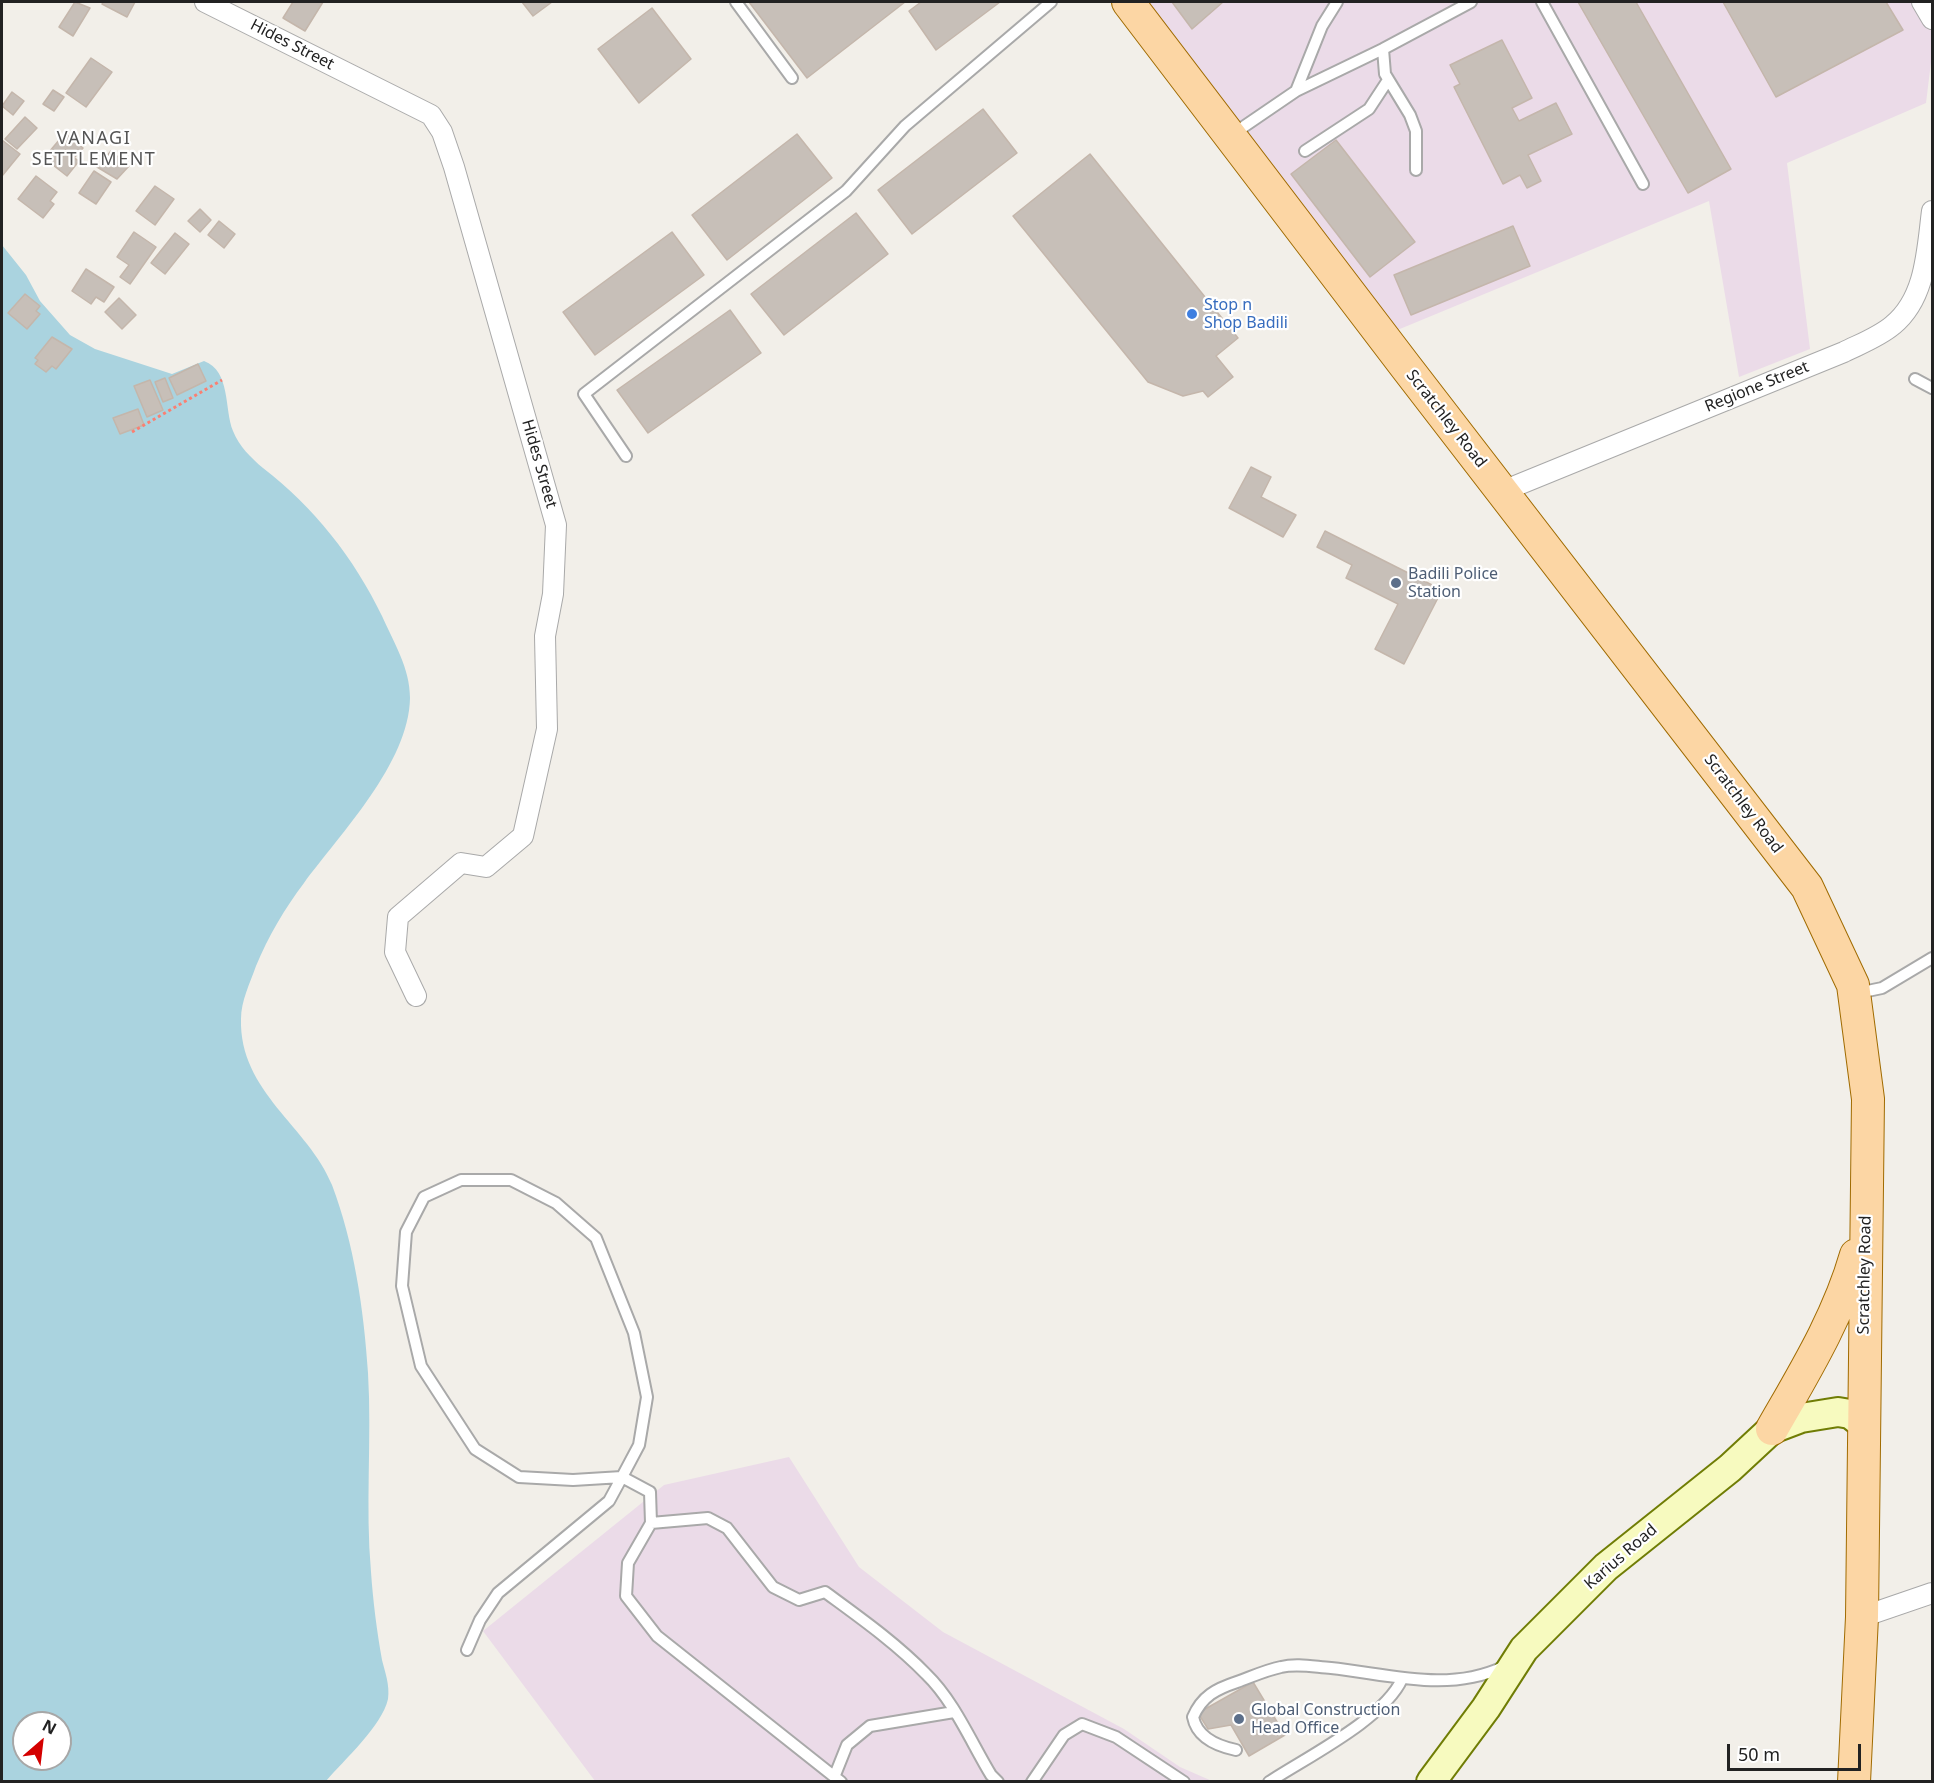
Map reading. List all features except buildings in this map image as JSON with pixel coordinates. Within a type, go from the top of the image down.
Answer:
[{"type":"main road","name":"Scratchley Road","points":[[1128,2],[1807,887],[1853,985],[1868,1098],[1862,1617],[1854,1782]]},
{"type":"main road","points":[[1772,1429],[1830,1326],[1848,1282],[1866,1221]]},
{"type":"street","name":"Hides Street","points":[[205,2],[431,116],[442,132],[556,525],[553,594],[545,636],[547,729],[523,836],[486,867],[461,863],[398,917],[395,952],[416,996]]},
{"type":"street","points":[[1922,2],[1932,20]]},
{"type":"street","name":"Regione Street","points":[[1503,491],[1844,352],[1891,327],[1910,307],[1918,289],[1926,261],[1932,211]]},
{"type":"street","name":"Karius Road","points":[[1431,1782],[1486,1708],[1524,1649],[1606,1567],[1731,1468],[1772,1429],[1801,1418],[1839,1412],[1850,1414],[1863,1424]]},
{"type":"street","points":[[1862,1617],[1932,1593]]},
{"type":"lane","points":[[736,2],[792,78]]},
{"type":"lane","points":[[626,456],[584,394],[846,191],[905,126],[1051,2]]},
{"type":"lane","points":[[1296,91],[1322,26],[1337,2]]},
{"type":"lane","points":[[1230,136],[1296,91],[1472,2]]},
{"type":"lane","points":[[1542,2],[1643,184]]},
{"type":"lane","points":[[1383,49],[1388,80],[1410,115],[1416,131],[1416,170]]},
{"type":"lane","points":[[1305,151],[1369,109],[1388,80]]},
{"type":"lane","points":[[1915,380],[1932,388]]},
{"type":"lane","points":[[1854,994],[1882,988],[1932,958]]},
{"type":"lane","points":[[467,1650],[480,1620],[498,1593],[609,1501],[622,1477],[639,1445],[647,1397],[634,1333],[596,1238],[556,1203],[511,1180],[461,1180],[424,1197],[406,1232],[402,1286],[421,1366],[475,1449],[519,1477],[573,1480],[622,1477],[650,1492],[651,1523],[628,1563],[626,1596],[657,1636],[838,1778],[847,1745],[870,1726],[954,1712]]},
{"type":"lane","points":[[651,1523],[708,1518],[727,1528],[773,1587],[799,1600],[825,1592],[927,1674],[954,1712],[991,1775],[998,1782]]},
{"type":"lane","points":[[1236,1750],[1219,1746],[1198,1731],[1194,1724],[1193,1718],[1201,1701],[1221,1687],[1281,1666],[1354,1671],[1402,1679],[1439,1681],[1471,1677],[1508,1665],[1524,1649]]},
{"type":"lane","points":[[1269,1782],[1367,1718],[1389,1700],[1402,1679]]},
{"type":"lane","points":[[1032,1782],[1064,1735],[1082,1724],[1116,1737],[1184,1782]]},
{"type":"path","points":[[132,432],[222,380]]},
{"type":"shaded area","points":[[1147,2],[1932,2],[1932,54],[1926,103],[1787,163],[1810,349],[1739,377],[1709,201],[1395,331]]},
{"type":"shaded area","points":[[789,1457],[859,1567],[943,1632],[1124,1729],[1180,1767],[1212,1781],[595,1781],[483,1631],[664,1485]]},
{"type":"water","points":[[2,245],[26,275],[40,301],[70,335],[95,349],[172,374],[204,361],[213,366],[223,382],[230,422],[242,447],[299,499],[345,554],[382,616],[407,676],[410,698],[407,723],[386,772],[277,923],[256,966],[241,1012],[243,1045],[251,1068],[277,1108],[308,1145],[332,1185],[352,1253],[364,1325],[368,1373],[369,1547],[377,1627],[387,1679],[388,1699],[370,1731],[326,1781],[2,1781]]},
{"type":"place","name":"Stop n Shop Badili","points":[[1192,314]]},
{"type":"place","name":"Badili Police Station","points":[[1396,583]]},
{"type":"place","name":"Global Construction Head Office","points":[[1239,1719]]},
{"type":"district","name":"VANAGI SETTLEMENT","points":[[94,149]]}]
